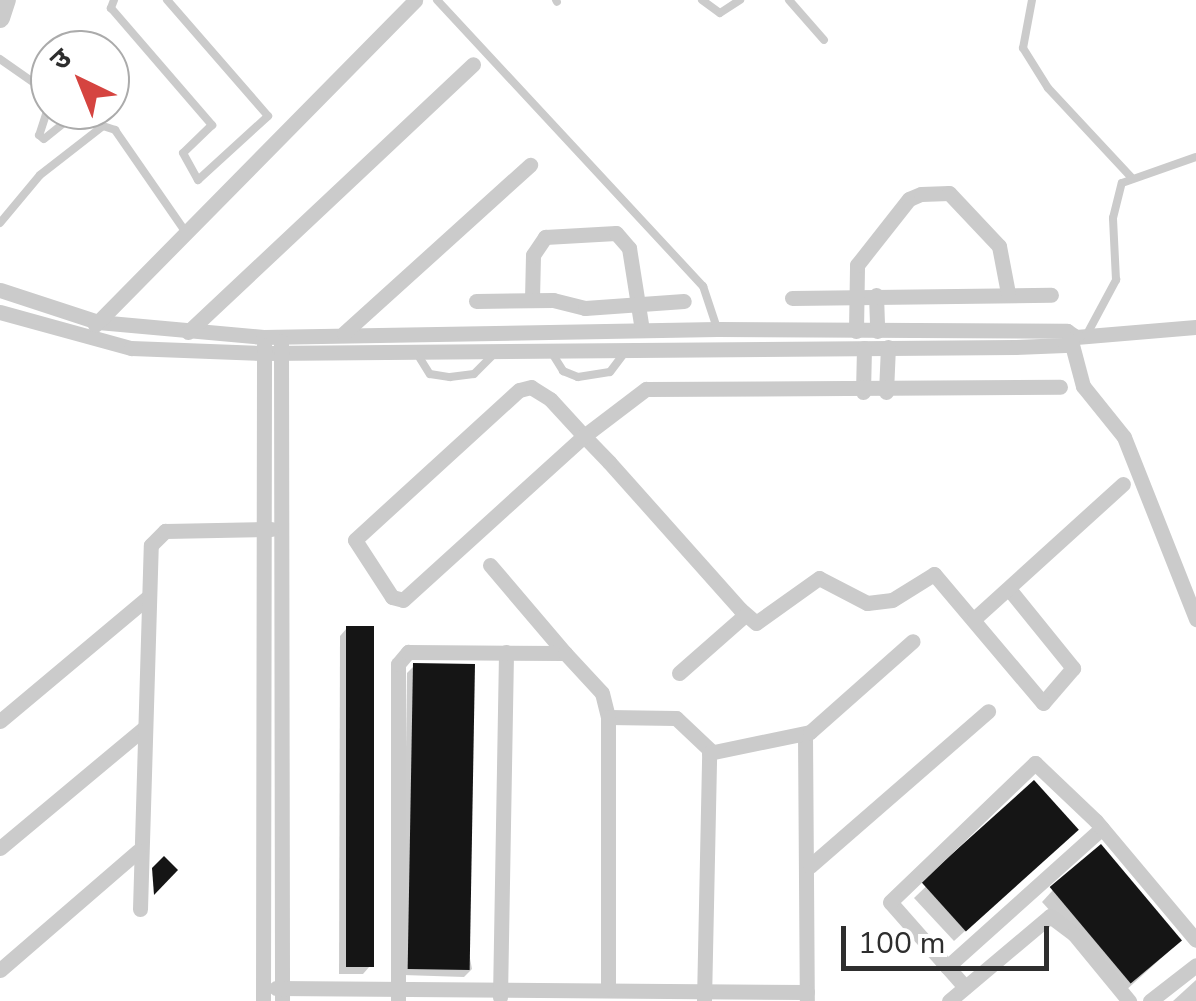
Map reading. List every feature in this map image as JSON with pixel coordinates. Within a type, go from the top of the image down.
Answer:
[{"type":"street","points":[[0,18],[6,0]]},
{"type":"street","points":[[84,336],[415,0]]},
{"type":"street","points":[[188,332],[473,64]]},
{"type":"street","points":[[344,333],[530,165]]},
{"type":"street","points":[[856,331],[854,296],[868,247],[910,199],[950,193],[1002,250],[1008,293]]},
{"type":"street","points":[[532,299],[539,243],[565,232],[604,231],[620,236],[629,248],[642,330]]},
{"type":"street","points":[[0,290],[98,322],[273,344],[344,333],[1067,331],[1077,338],[1082,386],[1124,437],[1196,619]]},
{"type":"street","points":[[792,298],[1051,294]]},
{"type":"street","points":[[876,295],[877,331]]},
{"type":"street","points":[[476,300],[532,299],[585,308],[684,301]]},
{"type":"street","points":[[0,312],[132,348],[273,344],[416,352],[888,348],[1196,327]]},
{"type":"street","points":[[714,351],[717,329]]},
{"type":"street","points":[[273,344],[281,528],[281,995]]},
{"type":"street","points":[[273,344],[264,529],[263,994],[500,996],[608,989],[704,996],[807,996],[810,866],[804,735]]},
{"type":"street","points":[[863,392],[864,348]]},
{"type":"street","points":[[886,392],[888,348]]},
{"type":"street","points":[[1009,588],[1073,668],[1046,702],[1030,694],[974,619],[931,574],[892,600],[867,604],[822,576],[766,622],[746,615],[584,436],[538,389],[519,390],[366,527],[355,543],[392,597],[404,600],[584,436],[626,400],[658,387],[886,392],[1060,386]]},
{"type":"street","points":[[974,619],[1123,484]]},
{"type":"street","points":[[140,909],[138,852],[150,549],[161,534],[281,528]]},
{"type":"street","points":[[490,565],[565,653],[596,682],[608,716],[608,989]]},
{"type":"street","points":[[0,722],[146,598]]},
{"type":"street","points":[[679,673],[746,615]]},
{"type":"street","points":[[711,750],[804,735],[914,641]]},
{"type":"street","points":[[398,995],[398,664],[408,652],[565,653]]},
{"type":"street","points":[[500,996],[506,652]]},
{"type":"street","points":[[810,866],[988,711]]},
{"type":"street","points":[[608,716],[676,718],[711,750],[704,996]]},
{"type":"street","points":[[0,848],[144,729]]},
{"type":"street","points":[[965,987],[890,902],[1030,766],[1042,764],[1102,828],[1196,940]]},
{"type":"street","points":[[947,967],[1102,828]]},
{"type":"street","points":[[0,970],[138,852]]},
{"type":"street","points":[[949,1001],[1038,922],[1054,916],[1129,1001]]},
{"type":"street","points":[[1150,1001],[1196,965]]},
{"type":"lane","points":[[114,0],[111,8],[212,125],[183,153],[198,180],[268,116],[167,0]]},
{"type":"lane","points":[[702,0],[720,13],[740,0]]},
{"type":"lane","points":[[789,0],[824,40]]},
{"type":"lane","points":[[1032,0],[1022,48],[1048,88],[1131,177]]},
{"type":"lane","points":[[444,2],[704,286],[717,329]]},
{"type":"lane","points":[[0,59],[30,82]]},
{"type":"lane","points":[[0,223],[40,174],[104,126],[115,130],[185,231]]},
{"type":"lane","points":[[40,130],[39,135],[44,139],[55,130]]},
{"type":"lane","points":[[1131,177],[1163,173],[1196,156]]},
{"type":"lane","points":[[1077,338],[1114,288],[1115,202],[1131,177]]},
{"type":"lane","points":[[550,350],[563,370],[578,378],[610,372],[627,350]]},
{"type":"lane","points":[[416,352],[430,374],[450,377],[474,374],[497,351]]},
{"type":"building","points":[[346,626],[374,626],[374,967],[346,967]]},
{"type":"building","points":[[413,663],[475,664],[470,970],[408,969]]},
{"type":"building","points":[[1034,780],[1079,830],[966,931],[921,882]]},
{"type":"building","points":[[1101,844],[1182,941],[1131,984],[1050,887]]},
{"type":"building","points":[[164,856],[178,870],[154,895],[152,868]]}]
